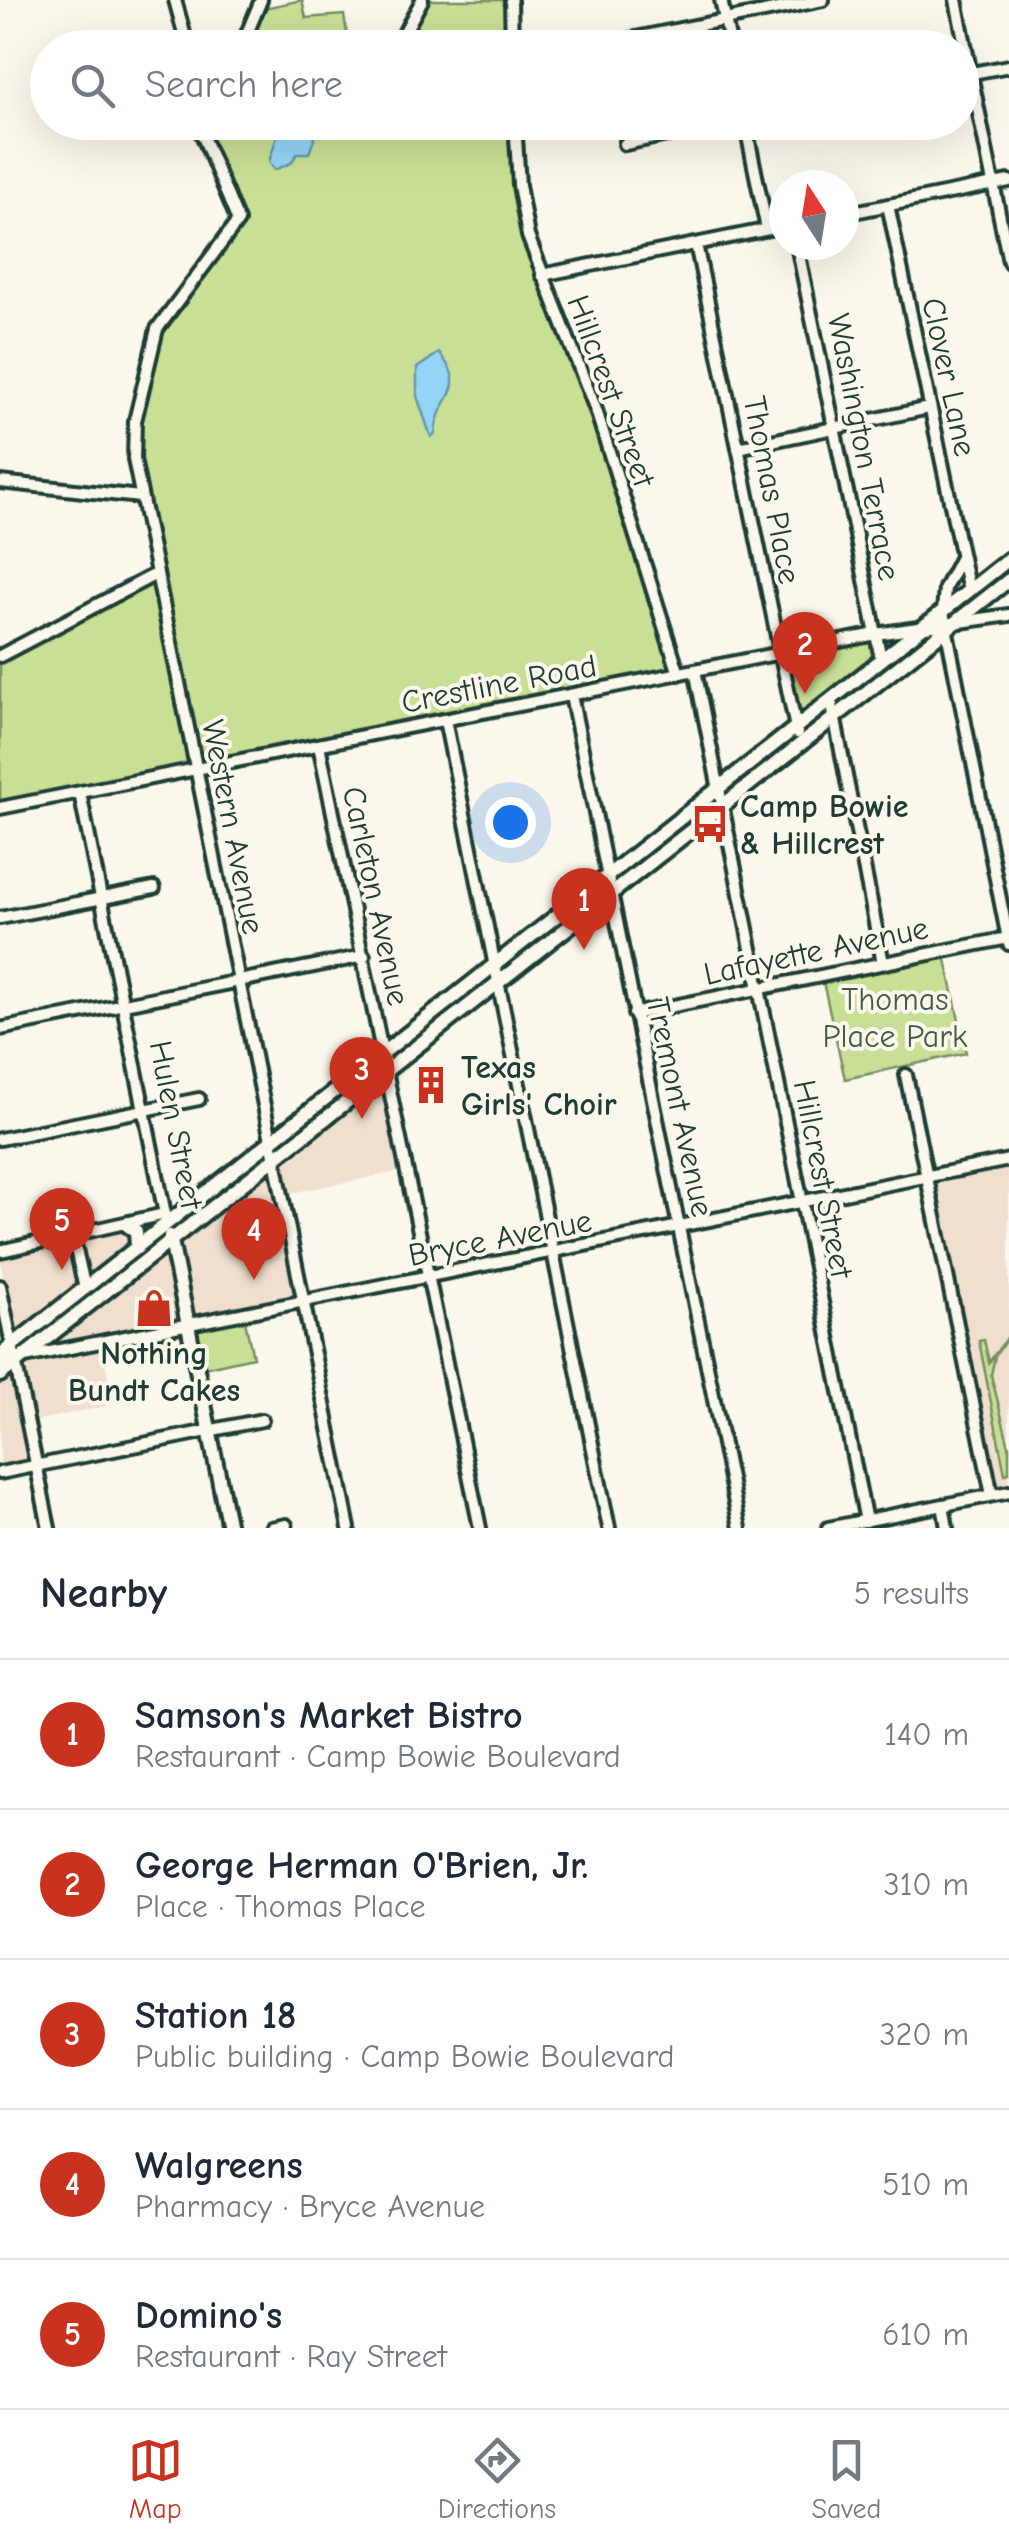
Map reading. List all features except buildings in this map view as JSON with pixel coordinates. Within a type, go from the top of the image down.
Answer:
[{"type":"main road","points":[[0,1375],[85,1289],[166,1219],[384,1053],[926,624],[947,622],[970,591],[1009,559]]},
{"type":"main road","points":[[0,1359],[16,1356],[172,1241],[835,718],[947,622],[1009,580]]},
{"type":"main road","points":[[329,1096],[340,1108]]},
{"type":"main road","name":"Hulen Street","points":[[166,1219],[229,1528]]},
{"type":"main road","points":[[127,1226],[136,1231],[137,1248]]},
{"type":"street","points":[[175,0],[183,30]]},
{"type":"street","points":[[248,30],[261,0]]},
{"type":"street","points":[[406,30],[422,0]]},
{"type":"street","points":[[511,0],[512,30]]},
{"type":"street","points":[[721,0],[727,30]]},
{"type":"street","points":[[675,30],[823,0]]},
{"type":"street","points":[[956,0],[960,30]]},
{"type":"street","points":[[979,72],[1009,66]]},
{"type":"street","points":[[979,125],[1009,262]]},
{"type":"street","name":"Western Avenue","points":[[205,140],[237,225],[157,329],[134,421],[140,497],[349,1528]]},
{"type":"street","name":"Hillcrest Street","points":[[517,140],[521,202],[542,276],[596,410],[680,674]]},
{"type":"street","points":[[625,144],[644,140]]},
{"type":"street","points":[[542,276],[767,229],[750,140]]},
{"type":"street","points":[[859,211],[1009,181]]},
{"type":"street","name":"Clover Lane","points":[[888,206],[960,559],[970,591]]},
{"type":"street","name":"Thomas Place","points":[[696,244],[799,746]]},
{"type":"street","name":"Washington Terrace","points":[[800,260],[881,659]]},
{"type":"street","points":[[738,448],[929,408]]},
{"type":"street","points":[[0,482],[140,497]]},
{"type":"street","points":[[960,559],[945,588],[947,622],[1007,919],[1008,941]]},
{"type":"street","points":[[0,656],[156,574]]},
{"type":"street","points":[[947,622],[1009,615]]},
{"type":"street","name":"Crestline Road","points":[[0,808],[926,624]]},
{"type":"street","name":"Hillcrest Street","points":[[695,670],[866,1521]]},
{"type":"street","name":"Tremont Avenue","points":[[570,696],[740,1528]]},
{"type":"street","points":[[831,700],[883,963]]},
{"type":"street","points":[[445,720],[609,1528]]},
{"type":"street","name":"Carleton Avenue","points":[[319,745],[480,1528]]},
{"type":"street","name":"Hulen Street","points":[[80,792],[166,1219]]},
{"type":"street","points":[[0,918],[154,888]]},
{"type":"street","name":"Lafayette Avenue","points":[[634,1014],[1008,941]]},
{"type":"street","points":[[0,1029],[364,956]]},
{"type":"street","points":[[906,1075],[992,1496]]},
{"type":"street","points":[[0,1139],[198,1099]]},
{"type":"street","name":"Bryce Avenue","points":[[16,1356],[303,1303],[1009,1160]]},
{"type":"street","points":[[0,1251],[166,1219]]},
{"type":"street","points":[[74,1236],[85,1289]]},
{"type":"street","points":[[0,1286],[50,1528]]},
{"type":"street","points":[[0,1473],[262,1420]]},
{"type":"street","points":[[828,1528],[1009,1492]]},
{"type":"street","points":[[943,1505],[948,1528]]},
{"type":"street","points":[[271,1528],[286,1525]]},
{"type":"shaded area","points":[[388,1077],[407,1170],[281,1195],[303,1303],[102,1348],[111,1392],[107,1406],[25,1423],[31,1461],[0,1467],[0,1384]]},
{"type":"shaded area","points":[[1009,1169],[1009,1483],[997,1485],[937,1184]]},
{"type":"shaded area","points":[[130,1231],[134,1238],[0,1345],[0,1304],[7,1302],[0,1257]]},
{"type":"green space","points":[[302,0],[306,18],[344,15],[346,30],[254,30],[264,8]]},
{"type":"green space","points":[[427,0],[507,0],[508,30],[413,30]]},
{"type":"green space","points":[[208,140],[512,140],[513,184],[521,227],[592,413],[673,669],[0,802],[0,661],[161,578],[138,452],[139,422],[159,334],[241,222]]},
{"type":"green space","points":[[908,633],[797,720],[785,656]]},
{"type":"green space","name":"Thomas Place Park","points":[[945,955],[966,1053],[845,1079],[823,982]]},
{"type":"green space","points":[[244,1317],[253,1357],[203,1368],[195,1328]]},
{"type":"green space","points":[[1009,1335],[995,1356],[991,1375],[1009,1446],[1009,1473],[1005,1474],[979,1341],[984,1340],[989,1362]]},
{"type":"water","points":[[276,140],[314,140],[309,153],[298,153],[291,163],[275,170],[269,162]]},
{"type":"water","points":[[439,353],[453,377],[453,385],[431,437],[417,396],[417,368]]},
{"type":"place","name":"George Herman O'Brien, Jr.","points":[[805,694]]},
{"type":"place","name":"Camp Bowie & Hillcrest","points":[[710,824]]},
{"type":"place","name":"Samson's Market Bistro","points":[[584,950]]},
{"type":"place","name":"Texas Girls' Choir","points":[[431,1085]]},
{"type":"place","name":"Station 18","points":[[362,1119]]},
{"type":"place","name":"Domino's","points":[[62,1270]]},
{"type":"place","name":"Walgreens","points":[[254,1280]]},
{"type":"place","name":"Nothing Bundt Cakes","points":[[154,1308]]}]
